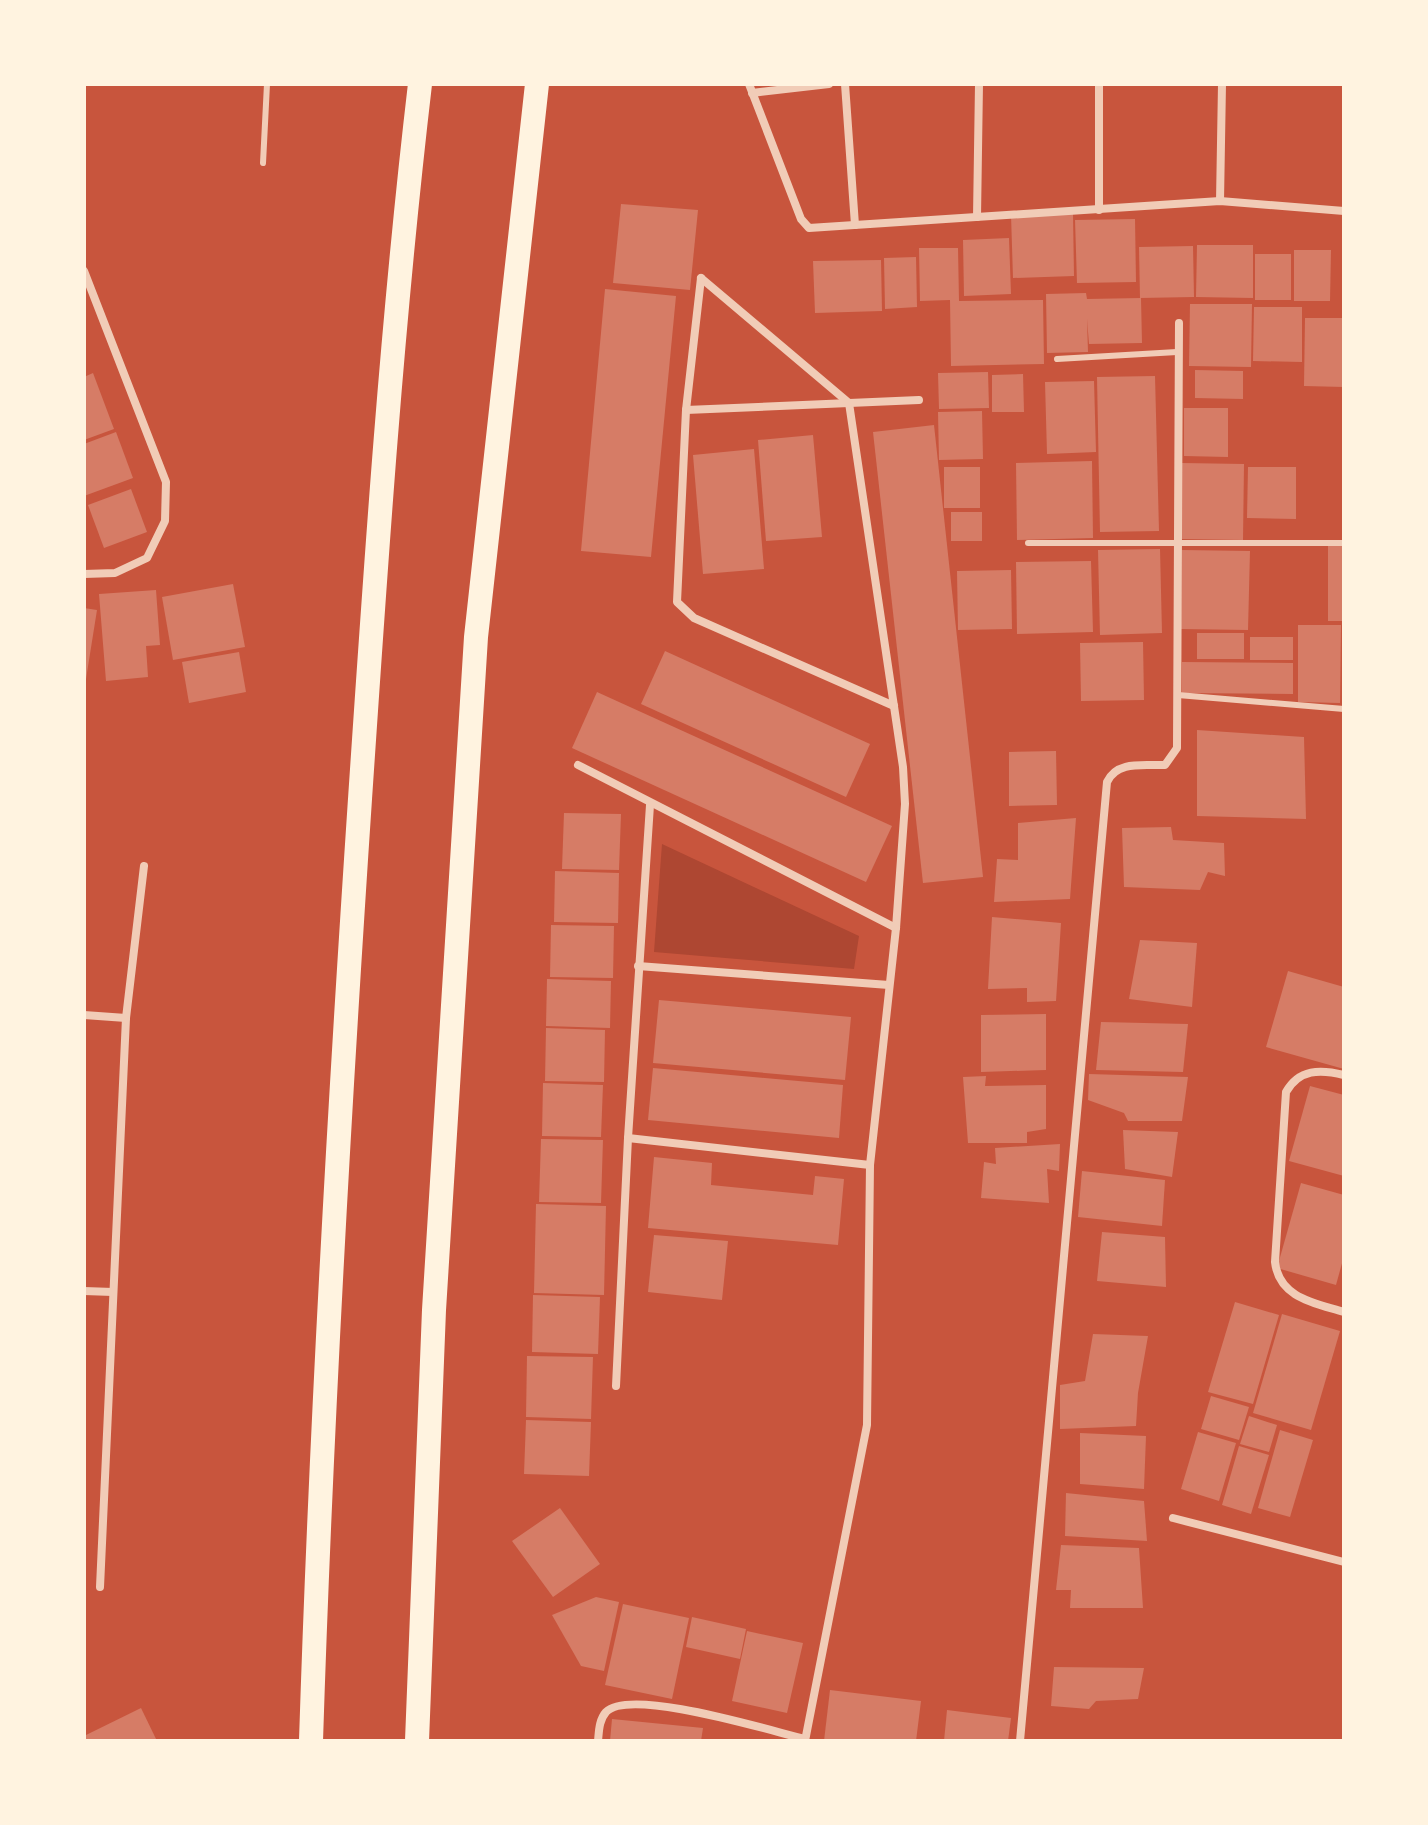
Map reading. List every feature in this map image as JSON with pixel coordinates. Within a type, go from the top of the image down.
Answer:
[{"type":"highway","points":[[311,1741],[328,1304],[354,893],[403,227],[420,84]]},
{"type":"highway","points":[[417,1741],[434,1310],[476,637],[537,84]]},
{"type":"street","points":[[829,84],[750,89],[801,219],[809,228],[822,230],[855,225],[1220,201],[1344,211]]},
{"type":"street","points":[[845,84],[855,225]]},
{"type":"street","points":[[977,217],[979,84]]},
{"type":"street","points":[[1099,84],[1099,210]]},
{"type":"street","points":[[1220,201],[1222,84]]},
{"type":"street","points":[[84,271],[166,482],[165,521],[147,558],[115,573],[84,574]]},
{"type":"street","points":[[598,1741],[600,1724],[607,1712],[616,1706],[633,1704],[665,1706],[805,1740],[867,1425],[870,1165],[896,928],[905,804],[894,706],[849,403],[701,278],[686,410],[677,602],[694,618],[894,706]]},
{"type":"street","points":[[1020,1741],[1107,782],[1111,772],[1123,766],[1165,765],[1173,758],[1177,748],[1179,323]]},
{"type":"street","points":[[686,410],[919,400]]},
{"type":"street","points":[[578,765],[650,805],[896,928]]},
{"type":"street","points":[[616,1386],[638,966],[650,805]]},
{"type":"street","points":[[100,1587],[126,1018],[144,866]]},
{"type":"street","points":[[638,966],[889,985]]},
{"type":"street","points":[[84,1015],[126,1018]]},
{"type":"street","points":[[1344,1075],[1325,1070],[1307,1073],[1293,1080],[1286,1092],[1275,1262],[1281,1281],[1300,1298],[1344,1312]]},
{"type":"street","points":[[628,1138],[870,1165]]},
{"type":"street","points":[[84,1291],[113,1292]]},
{"type":"street","points":[[1173,1518],[1344,1562]]},
{"type":"lane","points":[[263,163],[267,84]]},
{"type":"lane","points":[[1057,359],[1177,352]]},
{"type":"lane","points":[[1028,543],[1344,543]]},
{"type":"lane","points":[[1178,695],[1344,709]]},
{"type":"shaded area","points":[[662,844],[859,936],[854,969],[654,952]]},
{"type":"building","points":[[621,204],[698,210],[690,290],[613,283]]},
{"type":"building","points":[[1073,214],[1074,276],[1013,278],[1011,215]]},
{"type":"building","points":[[1135,219],[1136,282],[1077,283],[1075,220]]},
{"type":"building","points":[[1009,238],[1011,294],[964,296],[963,240]]},
{"type":"building","points":[[1197,245],[1253,245],[1253,298],[1196,297]]},
{"type":"building","points":[[1193,246],[1194,297],[1140,298],[1139,247]]},
{"type":"building","points":[[919,248],[958,248],[959,301],[1043,300],[1044,364],[951,366],[950,300],[920,301]]},
{"type":"building","points":[[1294,250],[1331,250],[1330,301],[1294,301]]},
{"type":"building","points":[[1255,254],[1291,254],[1291,300],[1255,300]]},
{"type":"building","points":[[916,257],[917,307],[885,309],[884,258]]},
{"type":"building","points":[[881,260],[882,311],[815,313],[813,261]]},
{"type":"building","points":[[605,289],[676,296],[651,557],[581,551]]},
{"type":"building","points":[[1086,293],[1087,299],[1141,298],[1142,343],[1089,344],[1087,319],[1088,352],[1047,353],[1046,294]]},
{"type":"building","points":[[1190,304],[1252,304],[1251,367],[1189,366]]},
{"type":"building","points":[[1254,307],[1302,307],[1302,362],[1253,361]]},
{"type":"building","points":[[1305,318],[1344,318],[1344,387],[1304,386]]},
{"type":"building","points":[[1195,370],[1243,371],[1243,399],[1195,398]]},
{"type":"building","points":[[988,372],[989,408],[939,409],[938,373]]},
{"type":"building","points":[[93,373],[114,429],[84,440],[84,377]]},
{"type":"building","points":[[1023,374],[1024,412],[992,412],[992,375]]},
{"type":"building","points":[[1155,376],[1159,531],[1100,532],[1097,377]]},
{"type":"building","points":[[1094,381],[1096,452],[1047,454],[1045,382]]},
{"type":"building","points":[[1184,408],[1228,408],[1228,457],[1184,456]]},
{"type":"building","points":[[982,411],[983,459],[939,460],[938,412]]},
{"type":"building","points":[[934,425],[983,877],[923,883],[873,432]]},
{"type":"building","points":[[116,432],[133,478],[84,496],[84,444]]},
{"type":"building","points":[[813,435],[822,537],[766,541],[758,440]]},
{"type":"building","points":[[754,449],[764,569],[703,574],[693,455]]},
{"type":"building","points":[[1092,461],[1093,538],[1017,540],[1016,463]]},
{"type":"building","points":[[1182,463],[1244,464],[1243,540],[1182,539]]},
{"type":"building","points":[[944,467],[980,467],[980,508],[944,508]]},
{"type":"building","points":[[1248,467],[1296,467],[1296,519],[1247,518]]},
{"type":"building","points":[[131,489],[147,532],[104,548],[88,505]]},
{"type":"building","points":[[951,512],[982,512],[982,541],[951,541]]},
{"type":"building","points":[[1328,546],[1344,546],[1344,621],[1328,621]]},
{"type":"building","points":[[1160,549],[1162,633],[1100,635],[1098,550]]},
{"type":"building","points":[[1182,550],[1250,551],[1248,630],[1181,629]]},
{"type":"building","points":[[1091,561],[1093,632],[1017,634],[1016,562]]},
{"type":"building","points":[[1011,570],[1012,629],[958,630],[957,571]]},
{"type":"building","points":[[233,584],[245,647],[173,660],[162,597]]},
{"type":"building","points":[[156,590],[160,645],[146,646],[148,677],[106,681],[99,594]]},
{"type":"building","points":[[84,608],[97,610],[86,679],[84,679]]},
{"type":"building","points":[[1298,625],[1341,625],[1340,703],[1298,702]]},
{"type":"building","points":[[1197,633],[1244,633],[1244,659],[1197,659]]},
{"type":"building","points":[[1250,637],[1293,637],[1293,660],[1250,660]]},
{"type":"building","points":[[1143,642],[1144,700],[1081,701],[1080,643]]},
{"type":"building","points":[[665,651],[870,744],[846,797],[641,704]]},
{"type":"building","points":[[239,652],[246,692],[189,703],[182,662]]},
{"type":"building","points":[[1182,662],[1293,663],[1293,694],[1182,693]]},
{"type":"building","points":[[597,692],[892,826],[866,882],[572,748]]},
{"type":"building","points":[[1197,730],[1304,737],[1306,819],[1197,816]]},
{"type":"building","points":[[1056,751],[1057,805],[1009,806],[1009,752]]},
{"type":"building","points":[[564,813],[621,814],[619,870],[562,869]]},
{"type":"building","points":[[1076,818],[1070,899],[994,902],[997,859],[1018,860],[1018,823]]},
{"type":"building","points":[[1171,827],[1173,840],[1224,843],[1225,876],[1208,872],[1200,890],[1124,887],[1122,828]]},
{"type":"building","points":[[555,871],[619,873],[618,923],[554,922]]},
{"type":"building","points":[[992,917],[1061,923],[1056,1001],[1027,1002],[1027,988],[988,989]]},
{"type":"building","points":[[551,925],[614,926],[613,978],[550,977]]},
{"type":"building","points":[[1140,940],[1197,943],[1192,1007],[1129,999]]},
{"type":"building","points":[[1288,971],[1344,987],[1344,1069],[1266,1047]]},
{"type":"building","points":[[547,979],[611,981],[610,1028],[546,1026]]},
{"type":"building","points":[[659,1000],[851,1017],[845,1080],[653,1063]]},
{"type":"building","points":[[1046,1014],[1046,1070],[981,1072],[981,1015]]},
{"type":"building","points":[[1101,1022],[1188,1024],[1183,1072],[1096,1070]]},
{"type":"building","points":[[546,1028],[605,1030],[604,1082],[545,1081]]},
{"type":"building","points":[[653,1068],[843,1085],[839,1138],[648,1120]]},
{"type":"building","points":[[1089,1074],[1188,1077],[1182,1121],[1128,1121],[1124,1113],[1088,1100]]},
{"type":"building","points":[[986,1076],[985,1086],[1046,1085],[1046,1129],[1027,1132],[1027,1143],[968,1143],[963,1077]]},
{"type":"building","points":[[543,1083],[603,1085],[601,1137],[542,1136]]},
{"type":"building","points":[[1310,1086],[1344,1095],[1344,1176],[1289,1161]]},
{"type":"building","points":[[1123,1130],[1178,1132],[1172,1177],[1125,1169]]},
{"type":"building","points":[[541,1139],[603,1140],[601,1203],[539,1202]]},
{"type":"building","points":[[1060,1144],[1059,1171],[1047,1169],[1049,1203],[981,1198],[984,1162],[996,1164],[995,1148]]},
{"type":"building","points":[[654,1157],[712,1163],[711,1185],[813,1195],[815,1176],[844,1179],[838,1245],[648,1228]]},
{"type":"building","points":[[1082,1171],[1165,1180],[1162,1226],[1078,1217]]},
{"type":"building","points":[[1301,1183],[1344,1195],[1344,1256],[1336,1285],[1277,1268]]},
{"type":"building","points":[[536,1204],[606,1206],[604,1295],[534,1293]]},
{"type":"building","points":[[1102,1232],[1165,1237],[1166,1287],[1097,1281]]},
{"type":"building","points":[[654,1235],[728,1241],[722,1300],[648,1292]]},
{"type":"building","points":[[533,1295],[600,1297],[598,1354],[532,1352]]},
{"type":"building","points":[[1235,1302],[1279,1315],[1253,1404],[1208,1392]]},
{"type":"building","points":[[1282,1314],[1340,1331],[1311,1430],[1253,1413]]},
{"type":"building","points":[[1093,1334],[1148,1336],[1136,1426],[1060,1429],[1060,1385],[1085,1381]]},
{"type":"building","points":[[527,1356],[593,1357],[591,1419],[526,1417]]},
{"type":"building","points":[[1211,1396],[1249,1407],[1239,1440],[1201,1429]]},
{"type":"building","points":[[1249,1416],[1277,1425],[1269,1452],[1240,1444]]},
{"type":"building","points":[[526,1420],[591,1422],[589,1476],[524,1474]]},
{"type":"building","points":[[1280,1430],[1313,1440],[1290,1517],[1258,1508]]},
{"type":"building","points":[[1198,1432],[1236,1443],[1219,1501],[1181,1489]]},
{"type":"building","points":[[1080,1433],[1146,1436],[1144,1489],[1080,1484]]},
{"type":"building","points":[[1239,1446],[1269,1455],[1251,1514],[1222,1505]]},
{"type":"building","points":[[1066,1493],[1144,1501],[1147,1541],[1065,1536]]},
{"type":"building","points":[[560,1508],[600,1564],[553,1597],[512,1541]]},
{"type":"building","points":[[1061,1545],[1139,1548],[1143,1608],[1070,1608],[1071,1590],[1056,1590]]},
{"type":"building","points":[[596,1597],[619,1602],[604,1671],[581,1666],[552,1615]]},
{"type":"building","points":[[623,1604],[689,1618],[672,1699],[605,1685]]},
{"type":"building","points":[[692,1617],[746,1629],[740,1659],[686,1647]]},
{"type":"building","points":[[747,1631],[803,1643],[787,1713],[732,1701]]},
{"type":"building","points":[[1054,1667],[1144,1668],[1138,1699],[1096,1701],[1089,1709],[1051,1706]]},
{"type":"building","points":[[830,1690],[921,1701],[916,1741],[824,1741]]},
{"type":"building","points":[[141,1708],[157,1741],[84,1741],[84,1736]]},
{"type":"building","points":[[947,1710],[1011,1718],[1008,1741],[944,1741]]},
{"type":"building","points":[[612,1719],[703,1728],[701,1741],[610,1741]]}]
